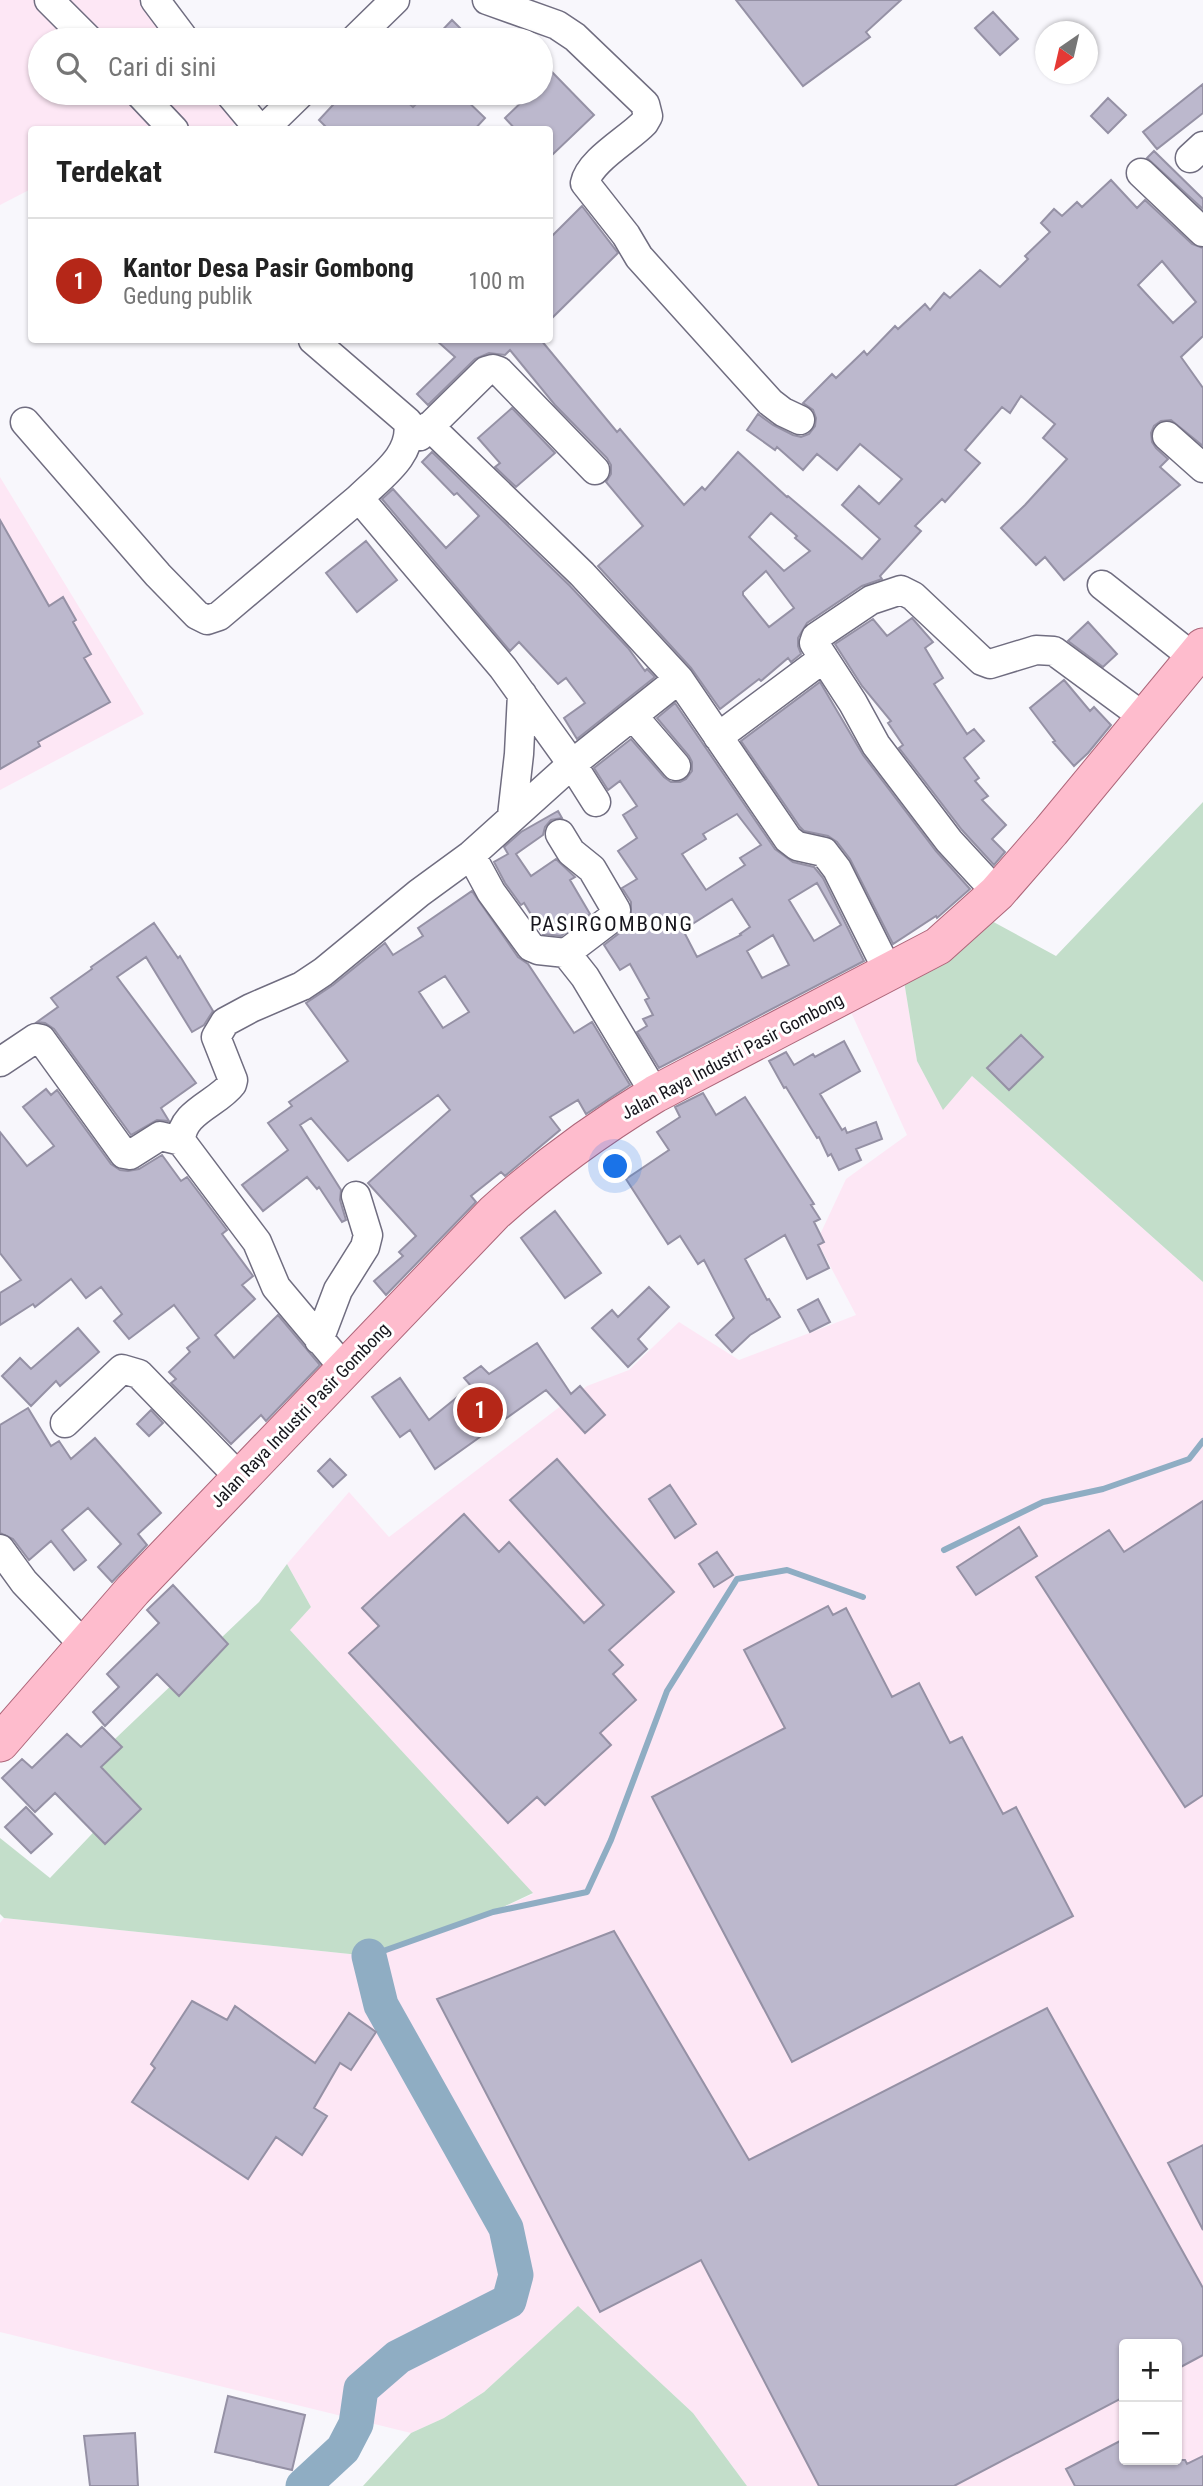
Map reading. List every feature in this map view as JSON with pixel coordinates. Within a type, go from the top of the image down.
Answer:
[{"type":"main road","name":"Jalan Raya Industri Pasir Gombong","points":[[0,1743],[83,1644],[344,1368],[511,1198],[581,1141],[655,1094],[938,946],[997,893],[1199,653]]},
{"type":"street","points":[[49,0],[77,28]]},
{"type":"street","points":[[155,0],[176,28]]},
{"type":"street","points":[[367,28],[396,0]]},
{"type":"street","points":[[487,0],[537,17],[566,31],[645,104],[648,116],[645,123],[594,166],[585,183],[626,235],[639,257],[770,402],[800,420]]},
{"type":"street","points":[[150,105],[170,126]]},
{"type":"street","points":[[239,105],[258,126]]},
{"type":"street","points":[[265,126],[288,105]]},
{"type":"street","points":[[1141,173],[1203,232]]},
{"type":"street","points":[[316,343],[420,430],[582,574],[679,679],[788,839],[797,846],[824,852],[837,869],[889,973]]},
{"type":"street","points":[[25,422],[158,575],[197,615],[207,620],[219,616],[359,498],[404,452],[420,430],[486,371],[499,371],[595,470]]},
{"type":"street","points":[[1167,436],[1203,468]]},
{"type":"street","points":[[359,498],[503,668],[596,802]]},
{"type":"street","points":[[1102,585],[1199,653]]},
{"type":"street","points":[[997,893],[949,841],[876,745],[814,643],[816,637],[871,600],[901,590],[913,596],[982,661],[990,664],[1044,649],[1054,651],[1145,718]]},
{"type":"street","points":[[718,737],[824,657]]},
{"type":"street","points":[[181,1141],[182,1130],[190,1119],[232,1084],[233,1080],[216,1037],[225,1023],[251,1008],[302,986],[323,972],[419,893],[471,855],[572,764],[679,679]]},
{"type":"street","points":[[512,816],[522,694]]},
{"type":"street","points":[[633,716],[676,766]]},
{"type":"street","points":[[471,855],[491,892],[531,947],[566,953],[612,918],[616,910],[592,869],[571,852],[560,834]]},
{"type":"street","points":[[566,953],[585,977],[655,1094]]},
{"type":"street","points":[[0,1062],[36,1038],[41,1039],[124,1154],[130,1155],[160,1136],[181,1141],[257,1242],[275,1287],[344,1368]]},
{"type":"street","points":[[319,1340],[338,1290],[365,1247],[368,1235],[356,1196]]},
{"type":"street","points":[[65,1423],[122,1369],[130,1370],[139,1374],[240,1478]]},
{"type":"street","points":[[0,1549],[29,1587],[83,1644]]},
{"type":"shaded area","points":[[0,0],[139,0],[162,28],[28,28],[28,105],[225,105],[238,121],[232,126],[28,126],[28,191],[0,205]]},
{"type":"shaded area","points":[[0,477],[144,714],[0,790]]},
{"type":"shaded area","points":[[903,975],[917,1061],[943,1109],[972,1076],[1203,1282],[1203,2486],[747,2486],[693,2413],[578,2307],[484,2392],[444,2418],[411,2433],[0,2332],[0,1923],[4,1918],[369,1956],[469,1923],[533,1894],[289,1629],[311,1607],[287,1564],[349,1492],[389,1537],[587,1386],[629,1370],[679,1322],[739,1360],[856,1315],[817,1241],[846,1179],[907,1135],[850,1010]]},
{"type":"green space","points":[[1203,802],[1203,1282],[972,1076],[943,1110],[917,1061],[903,975],[988,919],[1056,956]]},
{"type":"green space","points":[[287,1564],[311,1607],[290,1630],[533,1893],[469,1923],[369,1956],[4,1918],[0,1914],[0,1838],[50,1878],[127,1797],[95,1758],[259,1602]]},
{"type":"green space","points":[[578,2306],[693,2413],[747,2486],[363,2486],[411,2433],[444,2418],[484,2392]]},
{"type":"building","points":[[736,0],[901,0],[866,32],[870,37],[803,86]]},
{"type":"building","points":[[993,12],[1018,39],[1000,55],[975,28]]},
{"type":"building","points":[[452,20],[460,28],[444,28]]},
{"type":"building","points":[[553,73],[594,115],[553,154],[553,126],[512,126],[505,118],[519,105],[553,105]]},
{"type":"building","points":[[1203,84],[1203,113],[1157,149],[1143,132]]},
{"type":"building","points":[[1108,98],[1126,115],[1108,133],[1091,116]]},
{"type":"building","points":[[333,105],[471,105],[485,118],[478,126],[325,126],[319,120]]},
{"type":"building","points":[[1154,151],[1203,199],[1203,209],[1147,158]]},
{"type":"building","points":[[1111,180],[1137,208],[1145,200],[1192,244],[1203,248],[1203,336],[1181,357],[1203,388],[1203,446],[1171,420],[1161,421],[1154,426],[1151,433],[1152,442],[1168,459],[1160,467],[1180,485],[1064,580],[1045,557],[1036,565],[1001,528],[1067,459],[1043,438],[1055,424],[1021,396],[1010,413],[1002,407],[965,450],[980,463],[945,502],[942,499],[915,526],[921,531],[880,576],[882,579],[862,586],[807,623],[798,638],[801,654],[791,662],[788,658],[761,681],[759,679],[720,709],[691,668],[598,566],[643,526],[606,482],[611,474],[611,465],[607,458],[555,405],[510,350],[505,355],[489,353],[475,359],[428,405],[417,394],[455,357],[439,343],[543,343],[617,432],[620,429],[684,505],[702,487],[705,490],[738,452],[862,559],[880,539],[842,505],[859,486],[879,504],[902,479],[860,444],[837,470],[817,454],[803,470],[777,447],[775,450],[747,430],[758,414],[793,435],[801,437],[809,434],[815,426],[816,418],[813,410],[803,403],[832,374],[836,378],[864,351],[867,355],[895,326],[898,329],[925,304],[930,310],[944,293],[950,298],[980,270],[1000,287],[1028,259],[1025,256],[1050,232],[1041,223],[1054,209],[1062,216],[1077,202],[1082,207]],"holes":[[[1162,261],[1196,302],[1173,323],[1138,285]],[[771,513],[810,551],[784,571],[749,537]],[[766,571],[794,608],[769,627],[743,595]]]},
{"type":"building","points":[[582,206],[618,253],[553,317],[553,235]]},
{"type":"building","points":[[512,408],[555,453],[516,487],[495,467],[500,463],[478,438]]},
{"type":"building","points":[[432,452],[570,586],[628,648],[645,671],[647,669],[655,677],[577,739],[564,718],[585,703],[566,678],[558,684],[519,642],[510,651],[382,499],[393,489],[446,548],[479,516],[422,462]]},
{"type":"building","points":[[0,520],[49,606],[63,597],[91,654],[84,658],[110,702],[38,742],[40,746],[0,769]]},
{"type":"building","points":[[366,541],[397,580],[357,612],[326,573]]},
{"type":"building","points":[[912,618],[933,642],[925,648],[943,678],[934,684],[967,734],[974,729],[984,741],[964,758],[979,778],[975,781],[988,796],[982,800],[1006,825],[992,839],[1005,852],[994,865],[962,830],[899,748],[903,745],[888,723],[891,721],[862,686],[835,644],[873,619],[887,636]]},
{"type":"building","points":[[1088,622],[1117,654],[1103,667],[1068,641]]},
{"type":"building","points":[[1064,680],[1090,711],[1094,707],[1111,725],[1074,766],[1053,742],[1055,741],[1030,708]]},
{"type":"building","points":[[820,682],[863,755],[936,851],[970,889],[937,918],[936,916],[893,944],[850,859],[837,842],[828,836],[804,831],[800,827],[741,741]]},
{"type":"building","points":[[675,703],[775,849],[793,862],[814,867],[823,878],[864,961],[659,1068],[637,1032],[647,1026],[643,1019],[653,1015],[645,1000],[649,998],[630,964],[620,970],[604,945],[622,931],[631,917],[631,902],[622,888],[637,879],[618,851],[637,838],[623,815],[637,806],[620,781],[608,790],[594,768],[631,739],[664,777],[671,782],[686,779],[692,771],[692,762],[657,718]],"holes":[[[737,814],[761,845],[740,858],[745,865],[706,890],[682,854],[706,839],[703,834]],[[817,883],[841,925],[814,941],[789,900]],[[732,899],[750,927],[741,935],[697,957],[683,930]],[[773,935],[789,965],[762,978],[747,951]]]},
{"type":"building","points":[[558,811],[562,818],[551,820],[543,835],[516,854],[531,876],[556,859],[575,877],[570,880],[590,914],[561,936],[543,934],[524,903],[521,905],[505,883],[494,862],[508,854],[504,847],[521,832]]},
{"type":"building","points":[[472,891],[518,957],[528,964],[574,1033],[592,1022],[630,1085],[586,1114],[578,1100],[550,1117],[560,1130],[505,1176],[501,1172],[471,1196],[476,1202],[386,1295],[374,1281],[403,1256],[399,1252],[416,1236],[368,1183],[450,1110],[438,1095],[348,1161],[311,1118],[300,1125],[341,1190],[340,1200],[346,1220],[342,1222],[319,1187],[317,1189],[307,1177],[263,1211],[242,1185],[288,1150],[268,1123],[292,1106],[289,1102],[348,1061],[306,1003],[385,943],[393,955],[423,936],[418,928]],"holes":[[[445,976],[469,1012],[443,1028],[419,992]]]},
{"type":"building","points":[[154,923],[178,958],[180,956],[213,1011],[204,1025],[192,1032],[146,957],[117,977],[196,1083],[161,1108],[169,1121],[157,1120],[131,1135],[54,1029],[45,1023],[37,1022],[58,1007],[51,998]]},
{"type":"building","points":[[1021,1035],[1043,1057],[1009,1090],[987,1068]]},
{"type":"building","points":[[844,1041],[860,1071],[820,1094],[842,1130],[845,1128],[847,1133],[876,1122],[882,1139],[856,1149],[861,1160],[839,1170],[769,1061],[786,1052],[794,1065]]},
{"type":"building","points":[[46,1089],[51,1095],[57,1090],[111,1164],[120,1170],[139,1169],[162,1155],[181,1181],[187,1177],[227,1230],[222,1234],[253,1276],[242,1285],[255,1299],[215,1335],[234,1358],[278,1315],[320,1365],[266,1421],[261,1415],[231,1444],[171,1383],[176,1379],[169,1372],[190,1352],[187,1348],[199,1338],[174,1305],[129,1339],[114,1321],[122,1314],[101,1287],[86,1298],[71,1279],[35,1307],[33,1304],[0,1325],[0,1293],[21,1280],[0,1253],[0,1132],[27,1166],[54,1146],[23,1107]]},
{"type":"building","points":[[703,1093],[716,1115],[745,1097],[814,1204],[811,1205],[820,1219],[814,1222],[824,1242],[818,1245],[829,1268],[807,1279],[785,1235],[745,1259],[767,1300],[769,1299],[780,1317],[750,1335],[732,1352],[716,1335],[734,1318],[704,1260],[698,1264],[680,1236],[668,1244],[626,1179],[669,1150],[657,1132],[680,1117],[675,1107]]},
{"type":"building","points":[[555,1211],[601,1273],[565,1298],[521,1238]]},
{"type":"building","points":[[649,1287],[669,1307],[638,1339],[647,1349],[628,1367],[592,1328],[612,1310],[618,1317]]},
{"type":"building","points":[[818,1299],[830,1322],[810,1332],[798,1310]]},
{"type":"building","points":[[78,1328],[99,1352],[60,1386],[56,1381],[31,1406],[2,1376],[20,1358],[31,1369]]},
{"type":"building","points":[[537,1343],[571,1394],[580,1386],[605,1415],[585,1433],[546,1390],[435,1469],[410,1430],[400,1437],[372,1397],[400,1378],[429,1420],[471,1386],[464,1378],[481,1366],[489,1374]]},
{"type":"building","points":[[28,1408],[51,1446],[59,1441],[71,1459],[95,1438],[161,1513],[138,1534],[147,1545],[112,1582],[98,1567],[121,1544],[88,1508],[62,1530],[86,1560],[74,1570],[51,1541],[29,1560],[13,1539],[0,1533],[0,1425]]},
{"type":"building","points":[[151,1410],[163,1423],[149,1436],[137,1424]]},
{"type":"building","points":[[330,1459],[346,1475],[333,1487],[318,1471]]},
{"type":"building","points":[[557,1459],[674,1592],[609,1650],[623,1665],[613,1674],[636,1700],[600,1733],[611,1745],[545,1805],[537,1797],[508,1823],[349,1653],[379,1626],[362,1608],[464,1514],[499,1552],[509,1542],[584,1623],[604,1605],[510,1500]]},
{"type":"building","points":[[670,1485],[696,1524],[675,1538],[649,1499]]},
{"type":"building","points":[[1203,1501],[1203,1795],[1185,1807],[1036,1577],[1109,1530],[1124,1552]]},
{"type":"building","points":[[1019,1527],[1037,1556],[976,1595],[957,1567]]},
{"type":"building","points":[[717,1552],[733,1575],[714,1587],[699,1564]]},
{"type":"building","points":[[173,1585],[228,1644],[179,1696],[157,1674],[105,1726],[93,1712],[119,1687],[107,1674],[159,1623],[147,1610]]},
{"type":"building","points":[[828,1606],[833,1615],[846,1608],[892,1697],[919,1683],[950,1743],[962,1737],[1003,1814],[1016,1807],[1073,1916],[792,2062],[652,1797],[785,1728],[744,1650]]},
{"type":"building","points":[[102,1727],[122,1747],[101,1767],[141,1809],[105,1844],[55,1793],[35,1812],[2,1778],[22,1759],[32,1768],[67,1734],[81,1747]]},
{"type":"building","points":[[26,1807],[52,1834],[31,1853],[5,1827]]},
{"type":"building","points":[[614,1931],[749,2160],[1047,2008],[1203,2288],[1203,2355],[1182,2366],[1182,2339],[1119,2339],[1119,2400],[954,2486],[819,2486],[701,2260],[600,2312],[437,1999]]},
{"type":"building","points":[[192,2001],[227,2020],[235,2006],[315,2063],[349,2013],[376,2032],[351,2070],[340,2063],[314,2108],[327,2116],[302,2155],[276,2137],[248,2179],[132,2102],[155,2068],[151,2064]]},
{"type":"building","points":[[1203,2145],[1203,2230],[1168,2163]]},
{"type":"building","points":[[228,2396],[305,2415],[292,2470],[215,2452]]},
{"type":"building","points":[[135,2433],[138,2486],[90,2486],[84,2436]]},
{"type":"building","points":[[1119,2442],[1119,2465],[1182,2465],[1182,2460],[1187,2464],[1203,2456],[1203,2486],[1075,2486],[1066,2469]]},
{"type":"waterway","points":[[944,1550],[1043,1502],[1103,1489],[1189,1459],[1203,1441]]},
{"type":"waterway","points":[[369,1956],[493,1912],[587,1892],[611,1840],[667,1691],[737,1579],[787,1570],[863,1597]]},
{"type":"waterway","points":[[303,2486],[343,2449],[356,2424],[361,2389],[398,2357],[509,2301],[516,2275],[506,2228],[381,2005],[369,1956]]},
{"type":"place","name":"Kantor Desa Pasir Gombong","points":[[480,1410]]},
{"type":"district","name":"PASIRGOMBONG","points":[[612,924]]}]
